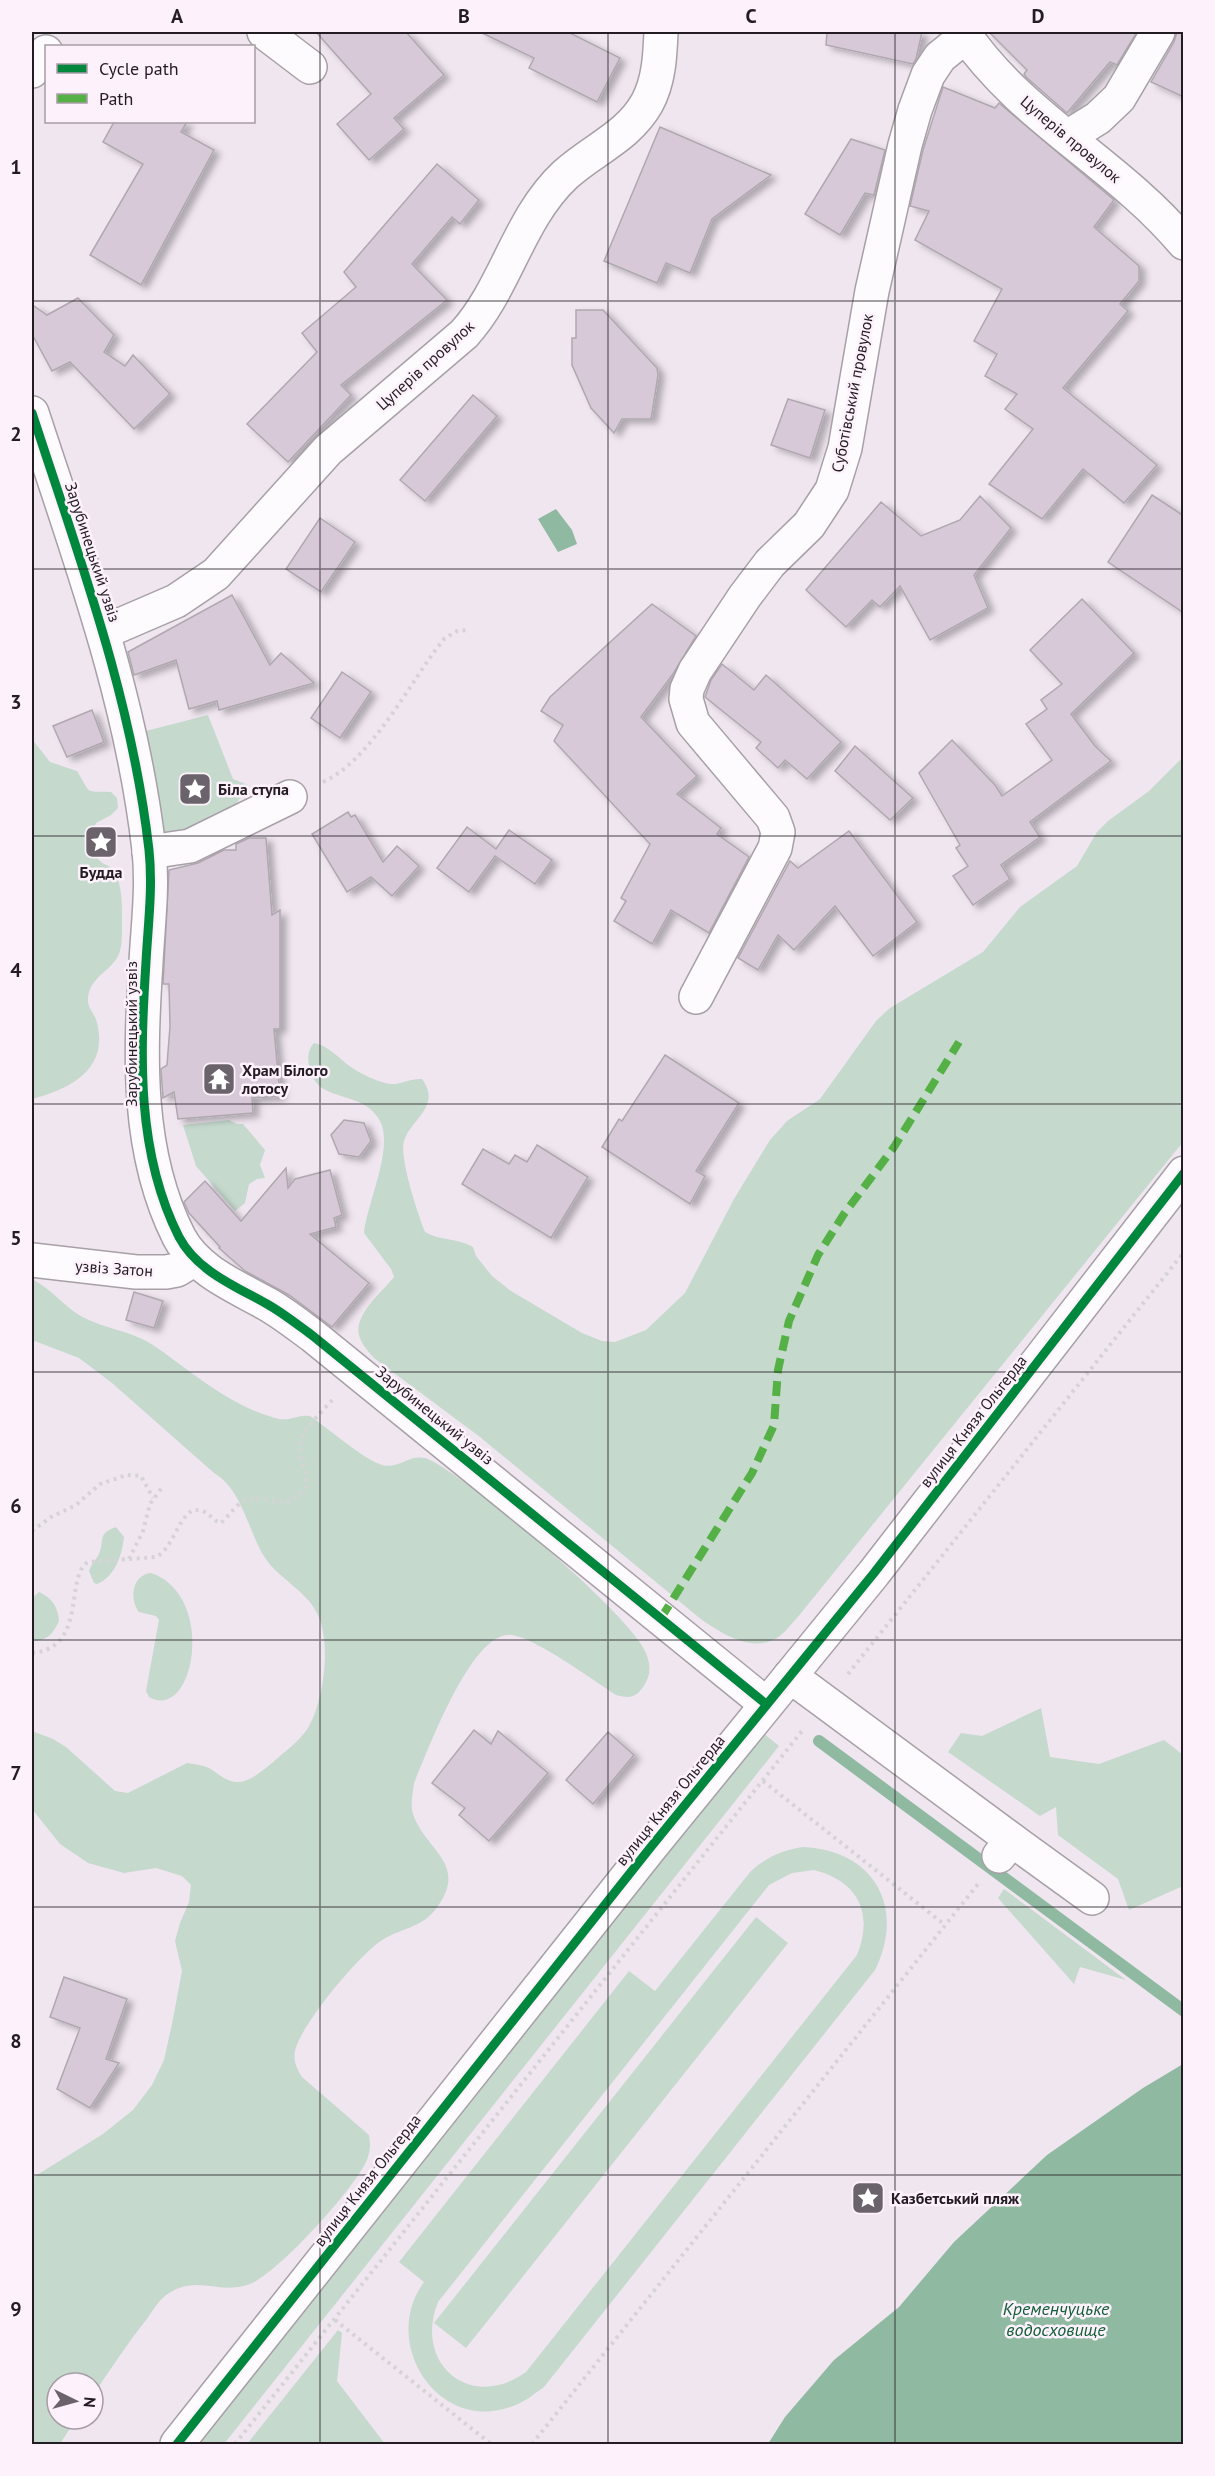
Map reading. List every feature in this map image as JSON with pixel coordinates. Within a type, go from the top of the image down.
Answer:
[{"type":"street","points":[[52,45],[65,32]]},
{"type":"street","points":[[264,32],[310,67]]},
{"type":"street","name":"Цуперів провулок","points":[[104,632],[176,601],[216,574],[328,450],[464,334],[482,311],[521,236],[553,189],[565,176],[621,134],[639,116],[654,89],[661,32]]},
{"type":"street","points":[[1069,136],[1098,118],[1119,98],[1158,32]]},
{"type":"street","name":"Цуперів провулок","points":[[965,34],[1007,86],[1143,200],[1184,243]]},
{"type":"street","name":"Суботівський провулок","points":[[696,997],[775,848],[778,832],[773,818],[693,723],[687,707],[687,689],[695,671],[745,596],[770,563],[809,525],[832,490],[845,448],[872,291],[915,110],[928,75],[940,57],[965,34]]},
{"type":"street","points":[[32,71],[45,53]]},
{"type":"street","name":"Зарубинецький узвіз","points":[[32,413],[104,632],[127,721],[149,852],[151,878],[143,1045],[145,1118],[150,1150],[164,1203],[180,1238],[195,1260],[269,1305],[313,1336],[766,1704]]},
{"type":"street","points":[[149,852],[190,846],[290,797]]},
{"type":"street","name":"вулиця Князя Ольгерда","points":[[177,2445],[766,1704],[874,1573],[1184,1173]]},
{"type":"street","name":"узвіз Затон","points":[[32,1260],[136,1272],[166,1272],[177,1270],[195,1260]]},
{"type":"street","points":[[790,1676],[1006,1848],[1092,1898]]},
{"type":"path","points":[[290,797],[328,780],[351,762],[373,739],[444,639],[457,631],[468,630]]},
{"type":"path","points":[[236,2445],[1184,1252]]},
{"type":"path","points":[[32,1653],[55,1646],[62,1636],[73,1609],[82,1566],[92,1561],[148,1559],[160,1555],[185,1517],[193,1510],[205,1511],[217,1522],[221,1522],[246,1500],[253,1498],[279,1503],[296,1497],[303,1490],[307,1475],[301,1457],[300,1443],[314,1422]]},
{"type":"path","points":[[32,1531],[51,1517],[76,1505],[100,1484],[116,1477],[141,1476],[153,1498]]},
{"type":"path","points":[[129,1558],[143,1531],[153,1498],[163,1486]]},
{"type":"path","points":[[763,1781],[945,1925]]},
{"type":"path","points":[[532,2445],[972,1891]]},
{"type":"path","points":[[335,2320],[491,2445]]},
{"type":"shaded area","points":[[208,715],[233,779],[248,785],[230,814],[188,837],[166,835],[160,830],[142,732]]},
{"type":"shaded area","points":[[32,739],[50,762],[77,771],[89,790],[111,792],[117,798],[118,808],[111,815],[96,823],[93,843],[95,854],[101,862],[112,868],[118,878],[121,892],[122,940],[119,954],[93,984],[88,998],[97,1023],[99,1039],[97,1053],[91,1065],[72,1083],[32,1099]]},
{"type":"shaded area","points":[[1183,757],[1183,1142],[781,1635],[771,1641],[761,1643],[740,1641],[702,1620],[480,1437],[374,1358],[364,1346],[358,1330],[360,1322],[369,1305],[394,1277],[391,1269],[364,1233],[382,1160],[383,1132],[380,1121],[368,1107],[330,1092],[317,1084],[308,1060],[314,1043],[330,1050],[349,1066],[381,1082],[394,1084],[422,1079],[429,1097],[427,1105],[408,1133],[403,1149],[410,1186],[425,1232],[468,1244],[473,1247],[476,1256],[492,1276],[511,1291],[582,1333],[602,1341],[615,1342],[646,1330],[685,1293],[734,1199],[770,1140],[787,1121],[820,1099],[876,1021],[890,1008],[983,952],[1020,907],[1077,866],[1097,832],[1108,821],[1149,791]]},
{"type":"shaded area","points":[[229,1120],[243,1124],[265,1150],[260,1165],[265,1178],[257,1179],[249,1184],[245,1203],[235,1211],[196,1166],[183,1125]]},
{"type":"shaded area","points":[[32,1279],[79,1315],[147,1342],[214,1389],[246,1407],[279,1419],[310,1416],[356,1450],[382,1465],[394,1465],[417,1458],[430,1460],[450,1472],[512,1519],[582,1580],[634,1635],[649,1662],[649,1675],[646,1683],[634,1696],[624,1697],[616,1695],[564,1660],[522,1638],[512,1635],[497,1638],[482,1651],[453,1695],[414,1783],[413,1814],[446,1867],[448,1879],[446,1891],[438,1906],[425,1920],[386,1938],[356,1963],[318,2010],[299,2040],[295,2051],[296,2065],[302,2077],[369,2135],[370,2149],[366,2162],[346,2191],[314,2229],[262,2277],[250,2284],[238,2287],[188,2286],[166,2295],[105,2377],[105,2371],[45,2371],[45,2431],[68,2431],[60,2444],[32,2444],[32,2178],[103,2134],[133,2110],[152,2085],[164,2060],[172,2024],[182,1971],[175,1941],[189,1902],[191,1885],[182,1876],[156,1868],[124,1873],[88,1863],[60,1844],[32,1809],[32,1731],[66,1747],[115,1791],[128,1793],[187,1763],[209,1768],[229,1781],[242,1782],[256,1776],[296,1742],[308,1728],[314,1716],[322,1687],[325,1655],[322,1625],[317,1613],[305,1597],[274,1569],[262,1553],[231,1488],[112,1383],[79,1358],[32,1340]]},
{"type":"shaded area","points":[[116,1527],[124,1537],[119,1558],[109,1576],[97,1584],[94,1583],[89,1571],[99,1554],[104,1535]]},
{"type":"shaded area","points":[[151,1573],[172,1586],[185,1605],[192,1629],[192,1653],[187,1675],[178,1692],[165,1700],[149,1697],[146,1691],[159,1620],[156,1616],[139,1612],[133,1594],[140,1578]]},
{"type":"shaded area","points":[[39,1592],[54,1604],[59,1621],[49,1636],[42,1640],[32,1641],[32,1598]]},
{"type":"shaded area","points":[[1041,1708],[1050,1757],[1099,1764],[1164,1740],[1183,1755],[1183,1886],[1129,1910],[1118,1879],[1058,1835],[1056,1807],[1040,1816],[948,1752],[961,1733],[982,1736]]},
{"type":"shaded area","points":[[763,1733],[779,1746],[224,2444],[198,2444]]},
{"type":"shaded area","points":[[795,1848],[828,1851],[849,1859],[865,1871],[877,1886],[885,1904],[887,1925],[884,1947],[875,1970],[544,2387],[513,2406],[486,2412],[462,2407],[440,2396],[424,2378],[413,2356],[409,2331],[412,2306],[424,2282],[399,2262],[629,1971],[655,1991],[751,1871],[775,1855]],"holes":[[[814,1870],[842,1882],[858,1901],[864,1926],[857,1955],[526,2372],[505,2383],[486,2387],[467,2384],[452,2375],[440,2362],[433,2345],[432,2324],[438,2302],[769,1885],[792,1873]]]},
{"type":"shaded area","points":[[1004,1889],[1126,1980],[1080,1967],[1074,1984],[998,1898]]},
{"type":"shaded area","points":[[756,1917],[788,1943],[466,2348],[434,2323]]},
{"type":"shaded area","points":[[338,2330],[342,2333],[337,2381],[385,2444],[247,2444]]},
{"type":"water","points":[[556,509],[572,530],[577,544],[558,552],[538,519]]},
{"type":"water","name":"Кременчуцьке водосховище","points":[[1183,2064],[1183,2444],[768,2444],[785,2417],[834,2360],[899,2307],[954,2242],[1047,2155],[1143,2088]]},
{"type":"building","points":[[316,32],[406,32],[444,75],[394,118],[404,129],[369,160],[337,124],[371,94]]},
{"type":"building","points":[[480,32],[568,32],[620,58],[597,102],[529,68],[534,58]]},
{"type":"building","points":[[827,32],[922,32],[913,64],[826,45]]},
{"type":"building","points":[[989,32],[1137,32],[1117,65],[1110,62],[1067,113],[1026,77],[1024,74],[1027,70]]},
{"type":"building","points":[[1177,32],[1184,32],[1184,97],[1151,82],[1174,42]]},
{"type":"building","points":[[943,87],[995,108],[999,103],[1114,200],[1094,227],[1139,266],[1139,281],[1120,304],[1128,311],[1063,388],[1157,465],[1124,503],[1083,469],[1042,519],[989,484],[1033,429],[1005,409],[1017,394],[985,376],[997,354],[974,341],[1002,289],[915,240],[929,211],[910,206],[923,150]]},
{"type":"building","points":[[113,123],[186,123],[181,132],[214,150],[141,285],[90,255],[143,164],[103,142]]},
{"type":"building","points":[[660,127],[771,175],[712,219],[690,273],[666,263],[657,283],[604,261]]},
{"type":"building","points":[[851,139],[885,150],[874,195],[865,193],[840,235],[805,214]]},
{"type":"building","points":[[437,164],[479,200],[460,224],[452,217],[412,264],[447,300],[341,385],[351,395],[288,462],[247,424],[317,352],[302,333],[356,287],[344,272]]},
{"type":"building","points":[[78,298],[114,335],[104,352],[125,366],[133,355],[170,394],[134,429],[70,362],[52,371],[32,334],[34,306],[47,315]]},
{"type":"building","points":[[576,310],[603,310],[657,368],[658,375],[651,419],[622,419],[614,433],[591,408],[572,365],[572,338],[576,338]]},
{"type":"building","points":[[473,395],[497,416],[425,501],[400,480]]},
{"type":"building","points":[[788,399],[825,410],[810,458],[771,445]]},
{"type":"building","points":[[1152,495],[1184,516],[1184,613],[1108,562]]},
{"type":"building","points":[[980,496],[1011,528],[974,575],[988,608],[930,640],[900,586],[880,607],[872,600],[846,627],[806,590],[881,502],[921,536],[960,520]]},
{"type":"building","points":[[320,518],[355,542],[321,592],[286,569]]},
{"type":"building","points":[[232,595],[270,665],[281,653],[314,683],[219,710],[217,701],[189,709],[176,660],[134,675],[128,652]]},
{"type":"building","points":[[1082,599],[1134,653],[1071,714],[1095,746],[1111,761],[1030,822],[1040,837],[1001,865],[1010,879],[973,905],[953,876],[968,866],[956,848],[960,845],[919,773],[952,740],[995,785],[1002,796],[1052,760],[1026,724],[1047,709],[1041,700],[1062,684],[1030,650]]},
{"type":"building","points":[[652,604],[696,636],[673,674],[641,717],[697,776],[677,794],[721,828],[717,834],[749,857],[709,933],[671,910],[652,944],[614,921],[626,901],[621,898],[650,844],[554,741],[563,725],[541,711],[550,697]]},
{"type":"building","points":[[722,664],[754,690],[766,675],[841,742],[807,779],[785,760],[778,768],[756,748],[761,742],[705,697],[711,680]]},
{"type":"building","points":[[342,672],[371,692],[340,738],[311,718]]},
{"type":"building","points":[[92,710],[104,742],[67,757],[53,726]]},
{"type":"building","points":[[855,746],[913,798],[890,820],[835,771]]},
{"type":"building","points":[[348,812],[351,817],[355,815],[383,862],[397,846],[419,866],[392,896],[371,877],[347,892],[312,834]]},
{"type":"building","points":[[467,827],[496,849],[509,830],[552,860],[535,884],[495,856],[469,892],[437,868]]},
{"type":"building","points":[[849,831],[917,922],[873,956],[835,906],[794,950],[778,935],[758,970],[738,958],[790,861],[798,868]]},
{"type":"building","points":[[249,838],[266,838],[272,915],[280,910],[280,1029],[274,1029],[280,1096],[252,1098],[253,1113],[178,1119],[174,1092],[163,1098],[161,1069],[167,1065],[170,1026],[169,984],[163,984],[169,870],[198,863],[224,850],[236,850],[236,844]]},
{"type":"building","points":[[665,1055],[739,1103],[696,1171],[705,1176],[690,1204],[602,1147],[619,1119],[622,1121]]},
{"type":"building","points":[[344,1120],[364,1123],[371,1141],[359,1157],[339,1154],[331,1135]]},
{"type":"building","points":[[537,1145],[588,1177],[551,1238],[462,1184],[483,1149],[509,1164],[515,1155],[527,1162]]},
{"type":"building","points":[[286,1168],[288,1188],[295,1179],[330,1170],[342,1215],[334,1218],[336,1227],[310,1234],[369,1283],[332,1327],[289,1295],[245,1271],[219,1248],[189,1213],[184,1202],[205,1181],[241,1221]]},
{"type":"building","points":[[134,1292],[163,1301],[154,1328],[126,1320]]},
{"type":"building","points":[[474,1730],[491,1744],[498,1731],[548,1773],[489,1841],[459,1815],[465,1808],[432,1783]]},
{"type":"building","points":[[608,1732],[634,1755],[593,1804],[566,1780]]},
{"type":"building","points":[[64,1977],[127,1999],[106,2059],[119,2063],[90,2108],[57,2089],[80,2028],[50,2017]]},
{"type":"waterway","points":[[819,1741],[1184,2011]]},
{"type":"marked path","points":[[661,1618],[752,1473],[774,1425],[778,1370],[789,1321],[818,1255],[844,1214],[894,1147],[959,1042]]},
{"type":"cycle path","points":[[32,413],[102,629],[117,683],[141,794],[149,850],[150,878],[142,1067],[144,1103],[155,1171],[165,1205],[179,1237],[187,1249],[206,1268],[273,1308],[313,1336],[766,1704]]},
{"type":"cycle path","points":[[177,2444],[650,1848],[874,1573],[1184,1173]]},
{"type":"place","name":"Біла ступа","points":[[195,789]]},
{"type":"place","name":"Будда","points":[[101,842]]},
{"type":"place","name":"Храм Білого лотосу","points":[[219,1079]]},
{"type":"place","name":"Казбетський пляж","points":[[868,2198]]}]
